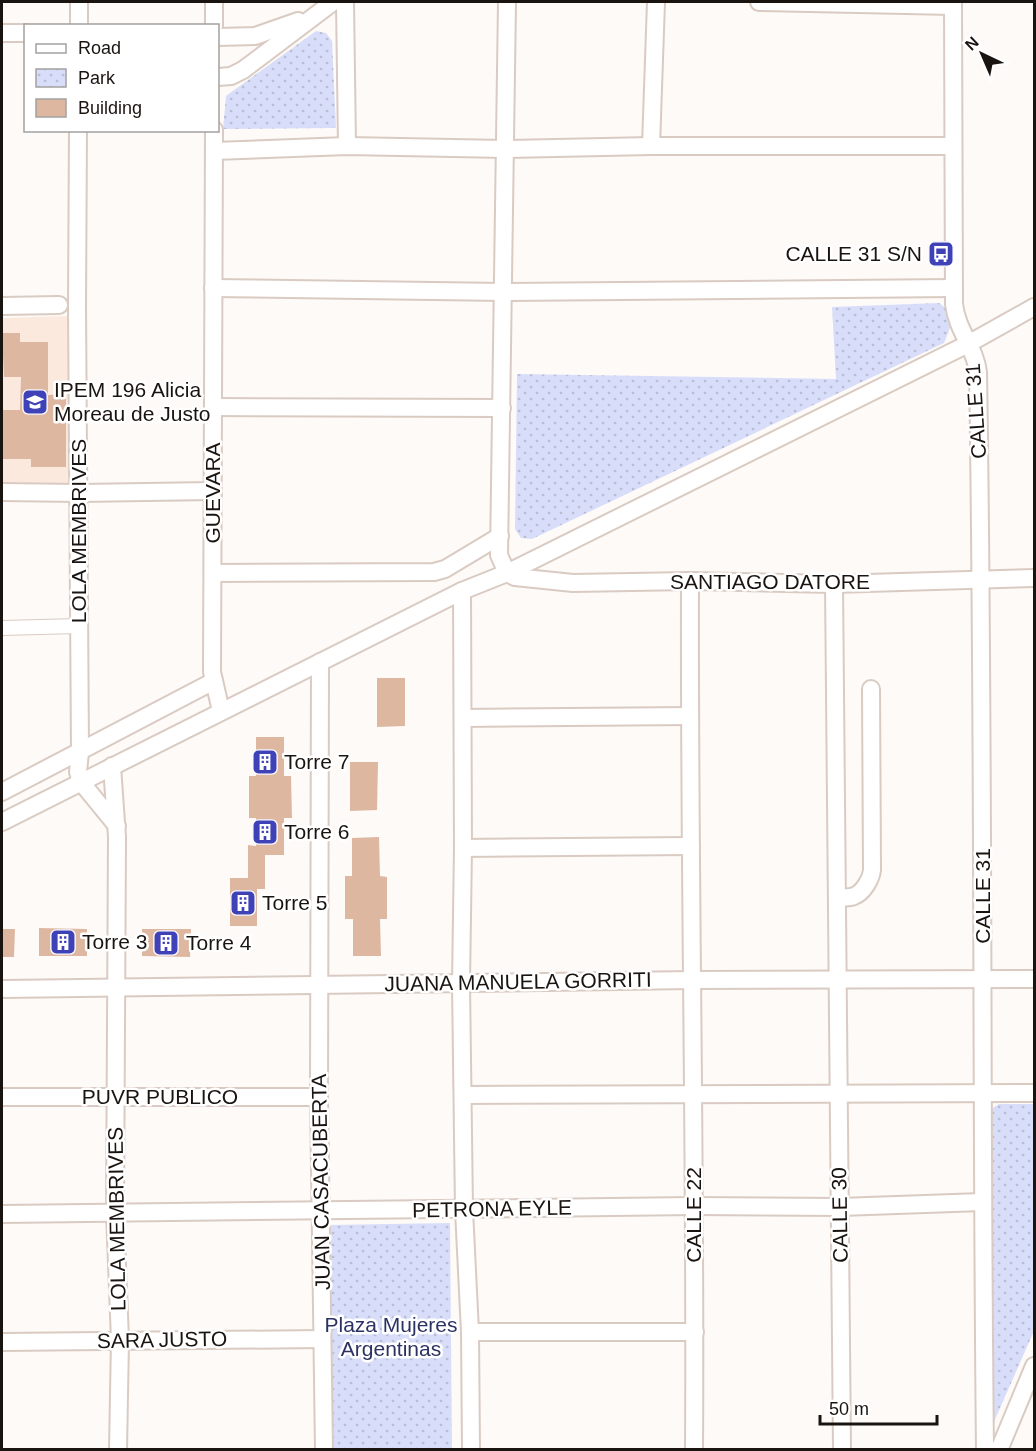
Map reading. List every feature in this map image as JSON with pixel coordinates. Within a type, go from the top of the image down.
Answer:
[{"type":"street","points":[[79,24],[80,2]]},
{"type":"street","points":[[214,2],[214,24]]},
{"type":"street","points":[[219,77],[231,76],[243,70],[333,2]]},
{"type":"street","points":[[345,2],[347,146]]},
{"type":"street","points":[[507,2],[499,555],[507,573]]},
{"type":"street","points":[[651,146],[656,2]]},
{"type":"street","points":[[759,2],[953,4]]},
{"type":"street","name":"CALLE 31","points":[[953,4],[955,316],[977,362],[978,372],[985,1449]]},
{"type":"street","points":[[219,37],[255,36],[311,18]]},
{"type":"street","points":[[2,33],[24,33]]},
{"type":"street","name":"LOLA MEMBRIVES","points":[[78,132],[80,752],[78,772],[81,782]]},
{"type":"street","name":"GUEVARA","points":[[214,132],[212,672],[221,711]]},
{"type":"street","points":[[214,151],[347,146],[505,149],[651,146],[953,146]]},
{"type":"street","points":[[213,288],[504,292],[954,288]]},
{"type":"street","points":[[2,306],[59,305]]},
{"type":"street","points":[[2,822],[462,591],[507,573],[968,344],[1035,307]]},
{"type":"street","points":[[213,406],[502,408]]},
{"type":"street","points":[[2,492],[213,491]]},
{"type":"street","points":[[214,573],[434,572],[445,569],[500,536]]},
{"type":"street","name":"SANTIAGO DATORE","points":[[507,573],[515,577],[573,583],[690,581],[834,584],[1035,578]]},
{"type":"street","name":"CALLE 22","points":[[690,581],[694,1449]]},
{"type":"street","name":"CALLE 30","points":[[834,584],[842,1449]]},
{"type":"street","points":[[462,591],[461,983],[464,1210],[470,1332],[471,1449]]},
{"type":"street","points":[[2,628],[79,626]]},
{"type":"street","name":"JUAN CASACUBERTA","points":[[320,662],[319,1097],[324,1449]]},
{"type":"street","points":[[2,792],[214,681]]},
{"type":"street","points":[[838,898],[855,896],[871,878],[871,689]]},
{"type":"street","points":[[463,718],[690,716]]},
{"type":"street","name":"LOLA MEMBRIVES","points":[[112,766],[117,826],[115,1213],[120,1340],[118,1449]]},
{"type":"street","points":[[81,782],[117,826]]},
{"type":"street","points":[[463,848],[691,846]]},
{"type":"street","name":"JUANA MANUELA GORRITI","points":[[2,989],[693,980],[1035,979]]},
{"type":"street","points":[[463,1095],[1035,1093]]},
{"type":"street","name":"PUVR PUBLICO","points":[[2,1097],[319,1097]]},
{"type":"street","name":"PETRONA EYLE","points":[[2,1214],[694,1206],[840,1207],[982,1202]]},
{"type":"street","points":[[470,1332],[695,1332]]},
{"type":"street","name":"SARA JUSTO","points":[[2,1342],[322,1339]]},
{"type":"street","points":[[999,1449],[1035,1366]]},
{"type":"shaded area","name":"IPEM 196 Alicia Moreau de Justo","points":[[68,316],[70,488],[2,487],[2,318]]},
{"type":"green space","points":[[316,31],[326,33],[332,41],[336,128],[223,129],[226,96]]},
{"type":"green space","points":[[939,303],[947,309],[950,328],[944,343],[532,539],[521,538],[515,529],[517,374],[836,379],[832,307]]},
{"type":"green space","points":[[999,1104],[1034,1104],[1034,1331],[993,1424],[991,1109]]},
{"type":"green space","name":"Plaza Mujeres Argentinas","points":[[450,1223],[452,1449],[332,1449],[330,1225]]},
{"type":"building","points":[[2,333],[20,333],[20,342],[48,342],[48,395],[66,394],[66,467],[31,467],[31,459],[2,459],[2,410],[20,410],[21,377],[4,377]]},
{"type":"building","points":[[377,678],[405,678],[405,726],[377,727]]},
{"type":"building","points":[[256,737],[284,737],[284,776],[291,776],[292,818],[284,818],[284,855],[265,855],[265,889],[257,889],[257,926],[230,926],[230,878],[248,878],[248,845],[256,846],[256,818],[249,818],[249,776],[256,776]]},
{"type":"building","points":[[350,762],[378,762],[377,810],[350,811]]},
{"type":"building","points":[[379,837],[380,876],[387,877],[387,919],[380,919],[381,956],[353,956],[353,919],[345,919],[345,876],[352,876],[352,838]]},
{"type":"building","name":"Torre 3","points":[[39,928],[87,929],[87,956],[39,956]]},
{"type":"building","points":[[2,929],[15,929],[14,957],[2,957]]},
{"type":"building","name":"Torre 4","points":[[142,929],[191,929],[190,957],[142,956]]},
{"type":"place","name":"CALLE 31 S/N","points":[[941,254]]},
{"type":"place","name":"IPEM 196 Alicia Moreau de Justo","points":[[35,402]]},
{"type":"place","name":"Torre 7","points":[[265,762]]},
{"type":"place","name":"Torre 6","points":[[265,832]]},
{"type":"place","name":"Torre 5","points":[[243,903]]},
{"type":"place","name":"Torre 3","points":[[63,942]]},
{"type":"place","name":"Torre 4","points":[[166,943]]}]
